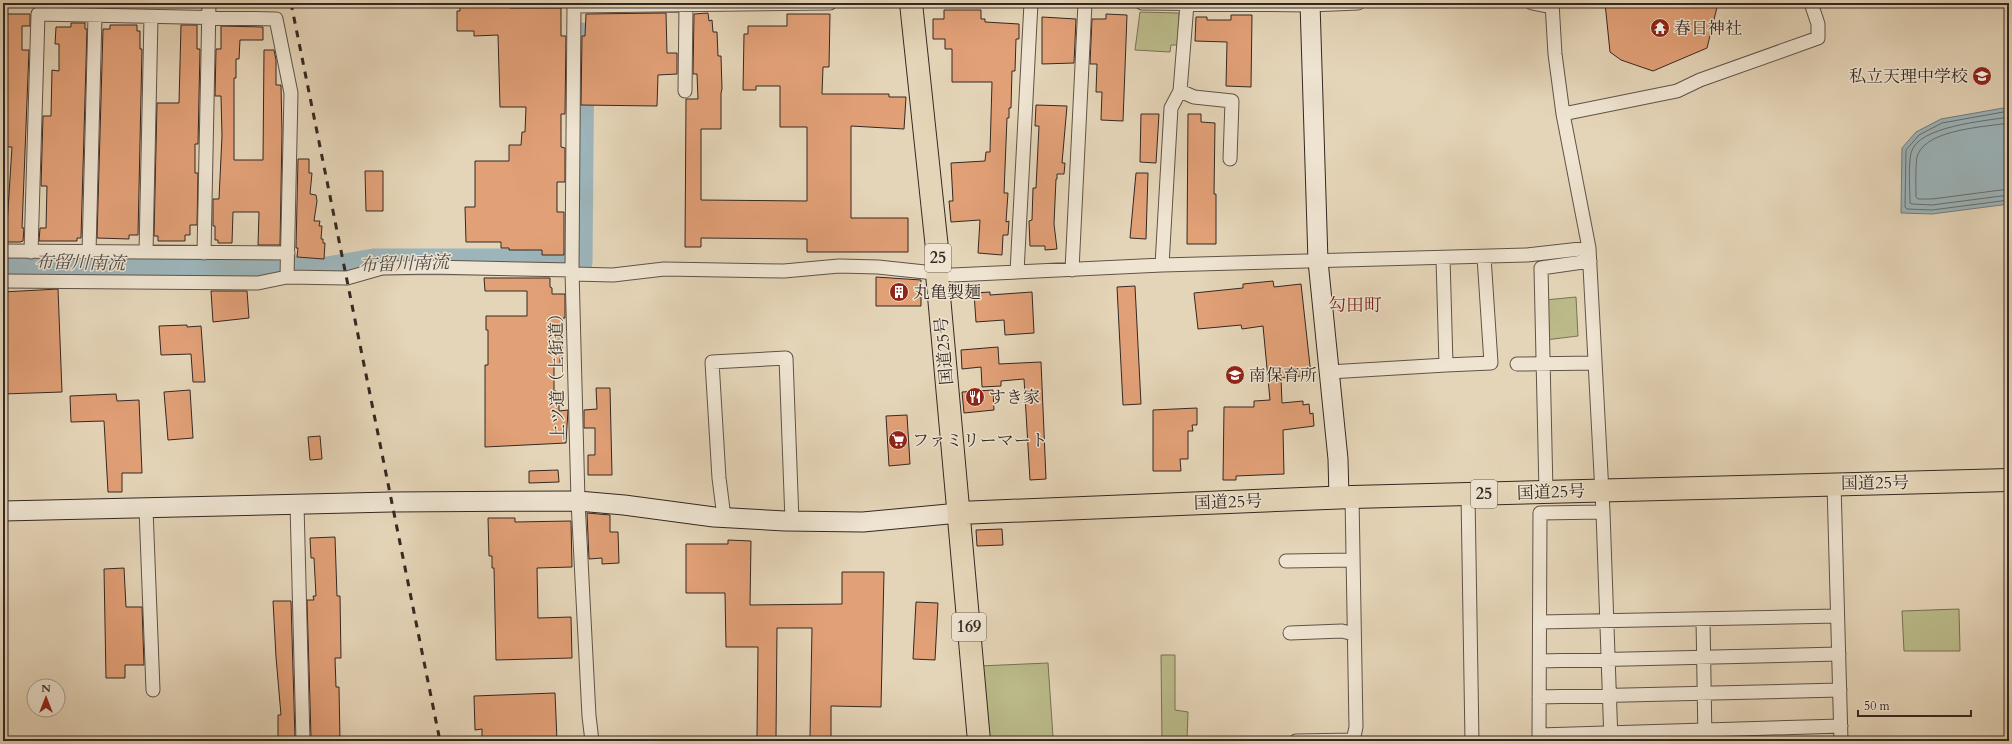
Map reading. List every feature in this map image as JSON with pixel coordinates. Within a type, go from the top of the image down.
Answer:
[{"type":"highway","name":"国道25号","points":[[911,3],[938,258],[937,274],[959,513],[1346,497],[2009,480]]},
{"type":"highway","name":"169","points":[[959,513],[979,741]]},
{"type":"street","points":[[204,252],[210,18],[209,3]]},
{"type":"street","points":[[574,4],[830,3]]},
{"type":"street","points":[[1017,272],[1031,3]]},
{"type":"street","points":[[1072,270],[1085,3]]},
{"type":"street","points":[[1142,3],[1358,3]]},
{"type":"street","points":[[1532,3],[1552,5],[1555,54],[1563,114],[1590,254],[1608,622],[1611,737]]},
{"type":"street","points":[[1563,114],[1677,91],[1700,80],[1818,38],[1818,24],[1811,3]]},
{"type":"street","name":"上ツ道（上街道）","points":[[574,4],[573,272],[578,501],[589,716],[592,741]]},
{"type":"street","points":[[685,91],[686,4]]},
{"type":"street","points":[[1162,265],[1171,108],[1180,91],[1187,4]]},
{"type":"street","points":[[1296,741],[1353,741],[1356,727],[1353,560],[1346,497],[1338,459],[1318,261],[1310,4]]},
{"type":"street","points":[[31,252],[38,14],[276,19],[291,93],[287,277]]},
{"type":"street","points":[[89,252],[95,15]]},
{"type":"street","points":[[146,252],[151,17]]},
{"type":"street","points":[[1180,91],[1194,97],[1232,101],[1230,159]]},
{"type":"street","points":[[3,251],[288,253]]},
{"type":"street","points":[[3,281],[258,283],[287,277],[347,278],[382,268],[431,267],[573,272],[613,275],[664,269],[784,271],[847,266],[878,267],[953,275],[1162,265],[1590,254]]},
{"type":"street","points":[[1546,492],[1541,268],[1590,254]]},
{"type":"street","points":[[1329,372],[1446,364],[1491,363],[1484,257]]},
{"type":"street","points":[[1443,258],[1446,364]]},
{"type":"street","points":[[724,517],[719,478],[712,362],[786,358],[792,521]]},
{"type":"street","points":[[1518,364],[1595,363]]},
{"type":"street","points":[[1834,484],[1841,741]]},
{"type":"street","points":[[1468,494],[1472,741]]},
{"type":"street","points":[[3,511],[146,509],[391,502],[578,501],[624,504],[724,517],[792,521],[863,522],[959,513]]},
{"type":"street","points":[[297,504],[304,741]]},
{"type":"street","points":[[146,509],[153,690]]},
{"type":"street","points":[[1603,512],[1540,513],[1539,735],[1611,737],[1705,736],[1841,726]]},
{"type":"street","points":[[1286,561],[1353,560]]},
{"type":"street","points":[[1540,622],[1608,622],[1837,616]]},
{"type":"street","points":[[1703,619],[1705,736]]},
{"type":"street","points":[[1290,633],[1342,631],[1354,634]]},
{"type":"street","points":[[1540,661],[1838,654]]},
{"type":"street","points":[[1539,697],[1840,690]]},
{"type":"green space","points":[[1140,12],[1179,13],[1179,45],[1171,45],[1170,52],[1135,50]]},
{"type":"green space","points":[[1576,297],[1578,336],[1545,340],[1545,300]]},
{"type":"green space","points":[[1959,609],[1960,651],[1904,651],[1902,611]]},
{"type":"green space","points":[[1161,655],[1175,655],[1175,710],[1188,712],[1187,741],[1162,741]]},
{"type":"green space","points":[[1048,663],[1053,737],[1018,741],[986,741],[979,666]]},
{"type":"water","points":[[2009,107],[2009,204],[1932,214],[1901,213],[1902,148],[1916,132],[1941,119]]},
{"type":"building","points":[[460,3],[510,3],[510,8],[561,8],[561,36],[566,36],[565,114],[561,114],[561,147],[565,148],[565,182],[557,182],[557,212],[564,212],[564,255],[542,255],[542,250],[509,250],[509,248],[501,248],[501,242],[466,242],[465,207],[475,207],[475,161],[509,161],[509,145],[521,145],[522,132],[525,132],[526,107],[500,107],[498,35],[474,36],[474,31],[457,31],[457,11],[460,11]]},
{"type":"building","name":"春日神社","points":[[1605,3],[1718,3],[1707,48],[1653,71],[1621,60],[1610,52]]},
{"type":"building","points":[[944,10],[981,10],[981,19],[985,19],[985,22],[1019,24],[1019,39],[1016,39],[1015,71],[1012,71],[1011,108],[1009,108],[1009,118],[1007,118],[1004,193],[1008,193],[1006,222],[1009,221],[1008,235],[1003,235],[1002,255],[978,253],[980,220],[951,222],[949,201],[953,201],[951,163],[985,161],[986,152],[990,152],[992,82],[952,82],[952,49],[945,49],[945,39],[933,39],[933,19],[944,19]]},
{"type":"building","points":[[666,13],[667,53],[677,53],[677,74],[658,75],[657,106],[581,105],[582,36],[585,36],[586,14]]},
{"type":"building","points":[[708,13],[709,21],[712,20],[713,32],[717,32],[718,56],[721,56],[721,129],[701,129],[701,200],[807,201],[807,127],[780,127],[780,86],[756,86],[756,90],[743,90],[744,34],[748,34],[748,26],[787,26],[787,14],[830,14],[829,67],[823,67],[822,94],[889,94],[889,97],[906,97],[904,129],[851,126],[851,218],[908,218],[908,252],[807,252],[807,239],[701,238],[701,247],[685,247],[686,99],[698,99],[697,74],[693,74],[694,14]]},
{"type":"building","points":[[3,14],[30,14],[30,26],[22,26],[22,50],[29,50],[22,228],[24,228],[23,241],[20,242],[6,242],[12,147],[3,147]]},
{"type":"building","points":[[1106,14],[1127,15],[1123,121],[1101,120],[1102,92],[1096,92],[1097,64],[1090,64],[1092,19],[1106,19]]},
{"type":"building","points":[[1231,15],[1252,15],[1251,87],[1226,86],[1227,42],[1195,41],[1196,17],[1207,17],[1207,20],[1231,20]]},
{"type":"building","points":[[1042,17],[1076,19],[1074,63],[1042,64]]},
{"type":"building","points":[[71,23],[85,23],[85,29],[87,29],[81,238],[77,238],[77,241],[39,241],[40,228],[46,228],[47,186],[41,186],[43,116],[51,116],[52,70],[59,71],[59,44],[55,44],[56,27],[71,27]]},
{"type":"building","points":[[110,25],[137,25],[137,31],[140,31],[140,49],[142,49],[138,235],[129,235],[129,239],[97,238],[103,29],[110,29]]},
{"type":"building","points":[[181,25],[197,25],[197,49],[200,49],[198,144],[195,144],[195,173],[198,173],[197,225],[190,225],[190,235],[185,235],[185,241],[158,241],[158,236],[154,236],[157,103],[179,103]]},
{"type":"building","points":[[221,26],[263,27],[263,40],[240,40],[239,59],[236,59],[236,78],[234,78],[234,160],[263,160],[264,50],[274,50],[276,60],[276,85],[281,85],[282,132],[280,245],[258,245],[259,212],[233,212],[232,243],[218,243],[218,240],[215,240],[215,226],[213,226],[213,199],[219,199],[222,136],[221,96],[215,96],[216,49],[221,49]]},
{"type":"building","points":[[1036,105],[1067,106],[1062,163],[1065,163],[1064,174],[1057,174],[1056,179],[1054,224],[1057,249],[1045,250],[1045,246],[1030,246],[1029,221],[1032,220],[1033,188],[1036,188],[1039,126],[1035,126]]},
{"type":"building","points":[[1141,114],[1159,114],[1156,163],[1140,162]]},
{"type":"building","points":[[1188,114],[1201,114],[1201,122],[1215,123],[1214,194],[1216,194],[1216,244],[1187,244]]},
{"type":"building","points":[[298,159],[309,159],[309,173],[312,173],[310,194],[316,195],[317,201],[314,221],[320,221],[319,226],[322,226],[321,239],[323,239],[323,243],[325,243],[324,259],[297,257]]},
{"type":"building","points":[[365,171],[383,171],[383,211],[366,211]]},
{"type":"building","points":[[1136,173],[1148,173],[1146,239],[1130,238]]},
{"type":"building","name":"丸亀製麺","points":[[876,277],[921,280],[921,306],[876,306]]},
{"type":"building","points":[[484,278],[550,278],[552,294],[565,294],[562,358],[560,358],[560,364],[554,364],[554,391],[556,391],[555,404],[559,404],[559,411],[568,410],[566,443],[485,447],[485,365],[488,365],[488,330],[486,330],[486,316],[527,316],[527,291],[485,291]]},
{"type":"building","points":[[1273,281],[1274,287],[1301,284],[1311,375],[1281,378],[1282,403],[1303,401],[1303,405],[1309,404],[1310,414],[1313,413],[1314,426],[1283,430],[1284,474],[1236,476],[1236,480],[1223,480],[1224,407],[1254,407],[1254,401],[1270,400],[1263,326],[1242,329],[1241,325],[1198,329],[1194,293],[1243,288],[1243,284]]},
{"type":"building","points":[[1135,286],[1141,404],[1123,405],[1117,287]]},
{"type":"building","points":[[58,289],[62,392],[3,394],[3,292]]},
{"type":"building","points":[[211,291],[247,291],[249,318],[213,322]]},
{"type":"building","points":[[990,292],[990,295],[1032,292],[1034,333],[1005,335],[1004,320],[976,322],[974,293]]},
{"type":"building","points":[[187,325],[187,327],[201,326],[205,382],[193,382],[191,354],[161,355],[159,326]]},
{"type":"building","points":[[998,347],[999,364],[1041,362],[1046,479],[1030,480],[1024,379],[1001,381],[1001,386],[982,387],[981,367],[962,369],[961,350]]},
{"type":"building","points":[[596,388],[610,388],[612,475],[588,475],[588,455],[595,455],[595,428],[584,428],[584,410],[597,409]]},
{"type":"building","points":[[190,390],[193,438],[168,440],[164,392]]},
{"type":"building","points":[[993,390],[994,410],[964,413],[962,392]]},
{"type":"building","points":[[116,394],[117,401],[139,400],[142,473],[122,473],[122,492],[108,492],[104,421],[71,422],[70,396]]},
{"type":"building","points":[[1197,408],[1197,425],[1192,425],[1193,431],[1188,431],[1188,459],[1180,459],[1181,471],[1153,471],[1153,410]]},
{"type":"building","name":"ファミリーマート","points":[[907,415],[910,464],[889,466],[886,416]]},
{"type":"building","points":[[320,436],[322,459],[310,460],[308,437]]},
{"type":"building","points":[[558,470],[559,482],[529,483],[529,471]]},
{"type":"building","points":[[587,513],[610,515],[610,532],[618,532],[619,563],[602,564],[602,558],[589,559]]},
{"type":"building","points":[[488,518],[515,518],[515,522],[571,521],[572,567],[537,568],[538,618],[571,617],[572,658],[496,660],[494,568],[492,568],[492,556],[489,556]]},
{"type":"building","points":[[1002,529],[1003,545],[977,546],[976,530]]},
{"type":"building","points":[[335,537],[337,596],[340,596],[341,658],[335,658],[336,687],[339,687],[340,741],[321,741],[321,737],[311,737],[307,600],[314,600],[313,596],[316,596],[314,558],[311,558],[310,538]]},
{"type":"building","points":[[728,540],[751,541],[750,605],[842,604],[842,572],[884,572],[881,707],[831,706],[831,737],[810,737],[812,628],[777,628],[776,737],[757,737],[758,647],[726,647],[725,593],[686,593],[686,544],[728,544]]},
{"type":"building","points":[[124,568],[126,607],[142,607],[144,665],[125,665],[125,678],[106,678],[104,569]]},
{"type":"building","points":[[273,601],[291,601],[295,738],[278,738],[278,715],[281,715]]},
{"type":"building","points":[[916,602],[938,603],[935,660],[913,659]]},
{"type":"building","points":[[555,693],[557,741],[482,741],[482,729],[475,730],[474,696]]},
{"type":"waterway","name":"布留川南流","points":[[3,262],[225,265],[328,270],[374,262],[579,262],[581,36]]},
{"type":"railway","points":[[291,3],[440,741]]},
{"type":"place","name":"春日神社","points":[[1660,28]]},
{"type":"place","name":"私立天理中学校","points":[[1982,76]]},
{"type":"place","name":"丸亀製麺","points":[[899,292]]},
{"type":"place","name":"南保育所","points":[[1235,375]]},
{"type":"place","name":"すき家","points":[[975,397]]},
{"type":"place","name":"ファミリーマート","points":[[898,440]]},
{"type":"district","name":"勾田町","points":[[1355,305]]}]
